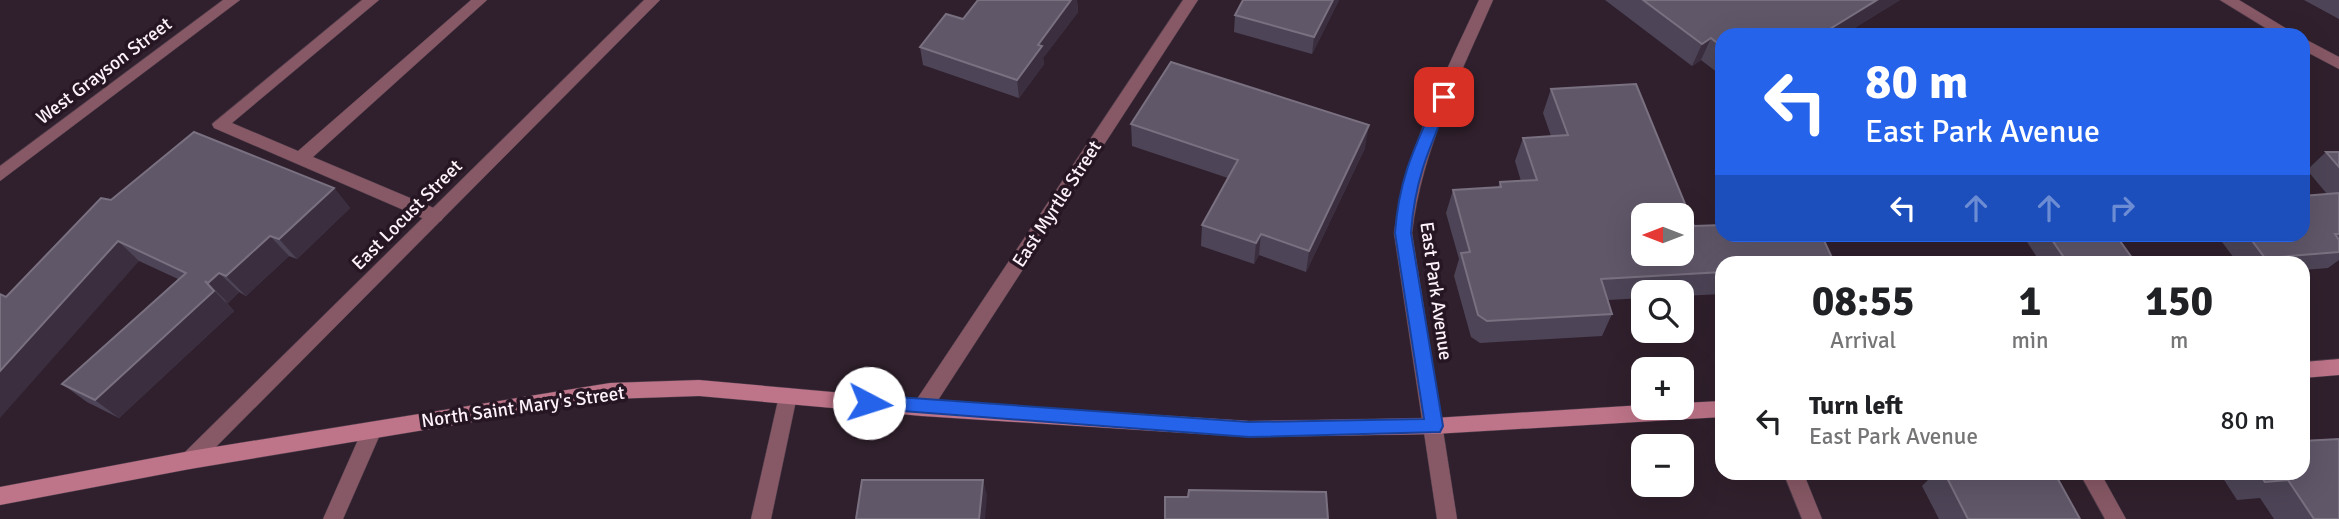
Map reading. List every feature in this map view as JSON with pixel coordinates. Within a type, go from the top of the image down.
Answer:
[{"type":"main road","points":[[2310,369],[2339,367]]},
{"type":"main road","name":"North Saint Mary's Street","points":[[0,496],[190,460],[610,391],[699,388],[922,408],[1249,429],[1434,426],[1715,409]]},
{"type":"street","name":"West Grayson Street","points":[[0,175],[233,0]]},
{"type":"street","points":[[372,0],[220,124],[435,216]]},
{"type":"street","points":[[302,157],[480,0]]},
{"type":"street","name":"East Locust Street","points":[[190,460],[653,0]]},
{"type":"street","name":"East Myrtle Street","points":[[922,408],[1191,0]]},
{"type":"street","name":"East Park Avenue","points":[[1447,519],[1403,233],[1405,203],[1412,170],[1486,0]]},
{"type":"street","points":[[2227,0],[2277,28]]},
{"type":"street","points":[[2310,47],[2339,64]]},
{"type":"street","points":[[761,519],[788,396]]},
{"type":"street","points":[[333,519],[372,430]]},
{"type":"street","points":[[1796,480],[1812,519]]},
{"type":"street","points":[[2094,480],[2116,519]]},
{"type":"building","points":[[978,0],[1071,0],[1038,45],[1042,46],[1017,80],[920,47],[946,14],[963,19]]},
{"type":"building","points":[[1243,0],[1333,0],[1314,37],[1235,15]]},
{"type":"building","points":[[1643,0],[1877,0],[1831,28],[1715,28],[1715,41],[1711,38],[1702,44]]},
{"type":"building","points":[[1171,62],[1369,125],[1309,251],[1261,234],[1256,243],[1202,225],[1238,160],[1131,124]]},
{"type":"building","points":[[1636,84],[1685,203],[1631,203],[1631,266],[1694,266],[1694,226],[1715,225],[1715,242],[1825,242],[1831,256],[1715,256],[1715,272],[1601,279],[1612,314],[1487,321],[1478,315],[1461,253],[1470,252],[1453,190],[1501,187],[1500,182],[1537,180],[1523,138],[1568,135],[1551,89]]},
{"type":"building","points":[[194,132],[334,188],[279,239],[270,236],[226,276],[219,273],[208,283],[205,281],[214,291],[95,400],[62,384],[186,273],[118,241],[0,371],[0,294],[6,297],[101,198],[111,200]]},
{"type":"building","points":[[2326,152],[2339,152],[2339,167]]},
{"type":"building","points":[[2339,193],[2339,234],[2335,234],[2339,240],[2339,252],[2264,256],[2253,242],[2310,242],[2310,195]]},
{"type":"building","points":[[2053,242],[2121,242],[2131,256],[2063,256]]},
{"type":"building","points":[[2339,439],[2339,519],[2314,519],[2288,480],[2310,480],[2310,441]]},
{"type":"building","points":[[862,480],[983,480],[979,519],[856,519]]},
{"type":"building","points":[[1948,480],[2058,480],[2080,519],[1968,519]]},
{"type":"building","points":[[1189,490],[1326,492],[1328,519],[1165,519],[1165,497],[1188,497]]},
{"type":"route","points":[[869,403],[1249,429],[1434,426],[1403,233],[1405,203],[1412,170],[1444,97]]}]
